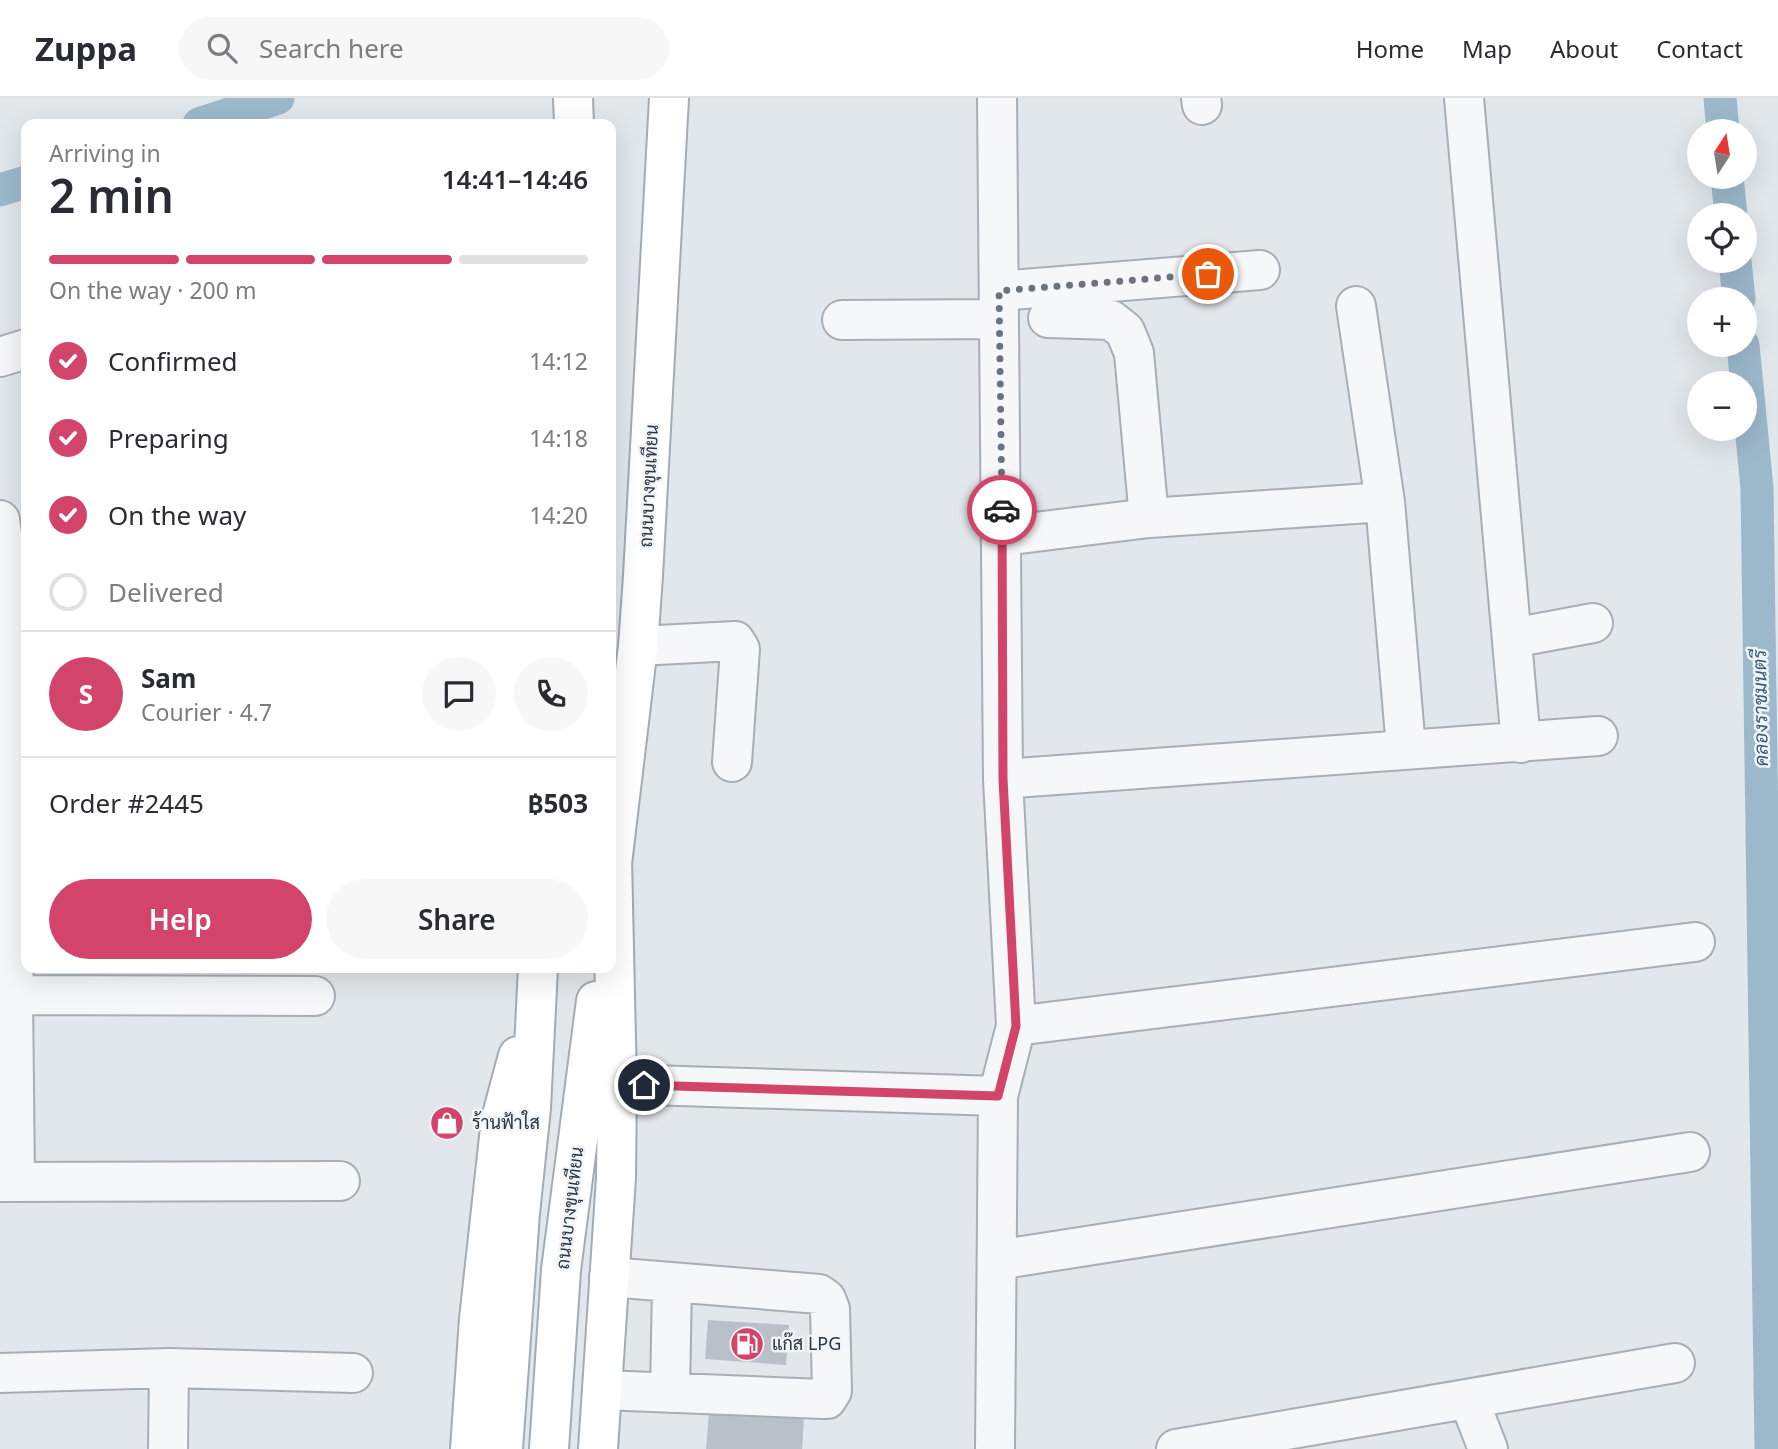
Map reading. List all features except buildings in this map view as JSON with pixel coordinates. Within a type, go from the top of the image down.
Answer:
[{"type":"main road","points":[[573,98],[574,119]]},
{"type":"main road","name":"ถนนบางขุนเทียน","points":[[616,824],[638,646],[669,98]]},
{"type":"main road","name":"ถนนบางขุนเทียน","points":[[549,1449],[561,1270],[599,973]]},
{"type":"main road","name":"ถนนบางขุนเทียน","points":[[598,1449],[616,1178],[614,973]]},
{"type":"main road","points":[[470,1449],[479,1319],[501,1119],[537,979]]},
{"type":"main road","points":[[503,1449],[520,1213],[531,1108],[537,979]]},
{"type":"street","points":[[995,1449],[998,1096],[1016,1026],[1003,779],[1003,536],[997,98]]},
{"type":"street","points":[[1464,98],[1521,743]]},
{"type":"street","points":[[842,320],[999,305],[1260,270]]},
{"type":"street","points":[[1356,306],[1385,502],[1406,748]]},
{"type":"street","points":[[1048,318],[1111,320],[1125,331],[1135,353],[1149,518]]},
{"type":"street","points":[[0,357],[21,351]]},
{"type":"street","points":[[1003,536],[1149,518],[1385,502]]},
{"type":"street","points":[[0,520],[14,616],[15,808],[7,995],[7,1182],[340,1181]]},
{"type":"street","points":[[1512,638],[1593,623]]},
{"type":"street","points":[[638,646],[735,641],[740,649],[732,762]]},
{"type":"street","points":[[1003,779],[1598,736]]},
{"type":"street","points":[[1016,1026],[1695,942]]},
{"type":"street","points":[[7,995],[315,996]]},
{"type":"street","points":[[617,1084],[998,1096]]},
{"type":"street","points":[[997,1260],[1690,1152]]},
{"type":"street","points":[[602,1390],[823,1399],[827,1399],[832,1391],[830,1309],[826,1298],[819,1294],[609,1277]]},
{"type":"street","points":[[670,1393],[672,1283]]},
{"type":"street","points":[[1189,1448],[1675,1363]]},
{"type":"street","points":[[169,1368],[169,1449]]},
{"type":"street","points":[[0,1373],[169,1368],[353,1373]]},
{"type":"street","points":[[1469,1400],[1488,1449]]},
{"type":"waterway","points":[[214,119],[278,98]]},
{"type":"waterway","name":"คลองราชมนตรี","points":[[1720,98],[1722,119]]},
{"type":"waterway","points":[[0,190],[21,184]]},
{"type":"waterway","name":"คลองราชมนตรี","points":[[1728,189],[1730,203]]},
{"type":"waterway","name":"คลองราชมนตรี","points":[[1736,273],[1738,287]]},
{"type":"waterway","name":"คลองราชมนตรี","points":[[1744,357],[1757,488],[1771,1449]]},
{"type":"way so far","points":[[1002,510],[999,291],[1208,274]]},
{"type":"place","name":"ร้านฟ้าใส","points":[[447,1123]]},
{"type":"place","name":"แก๊ส LPG","points":[[747,1344]]},
{"type":"route","points":[[644,1085],[998,1096],[1016,1026],[1003,779],[1002,510]]}]
